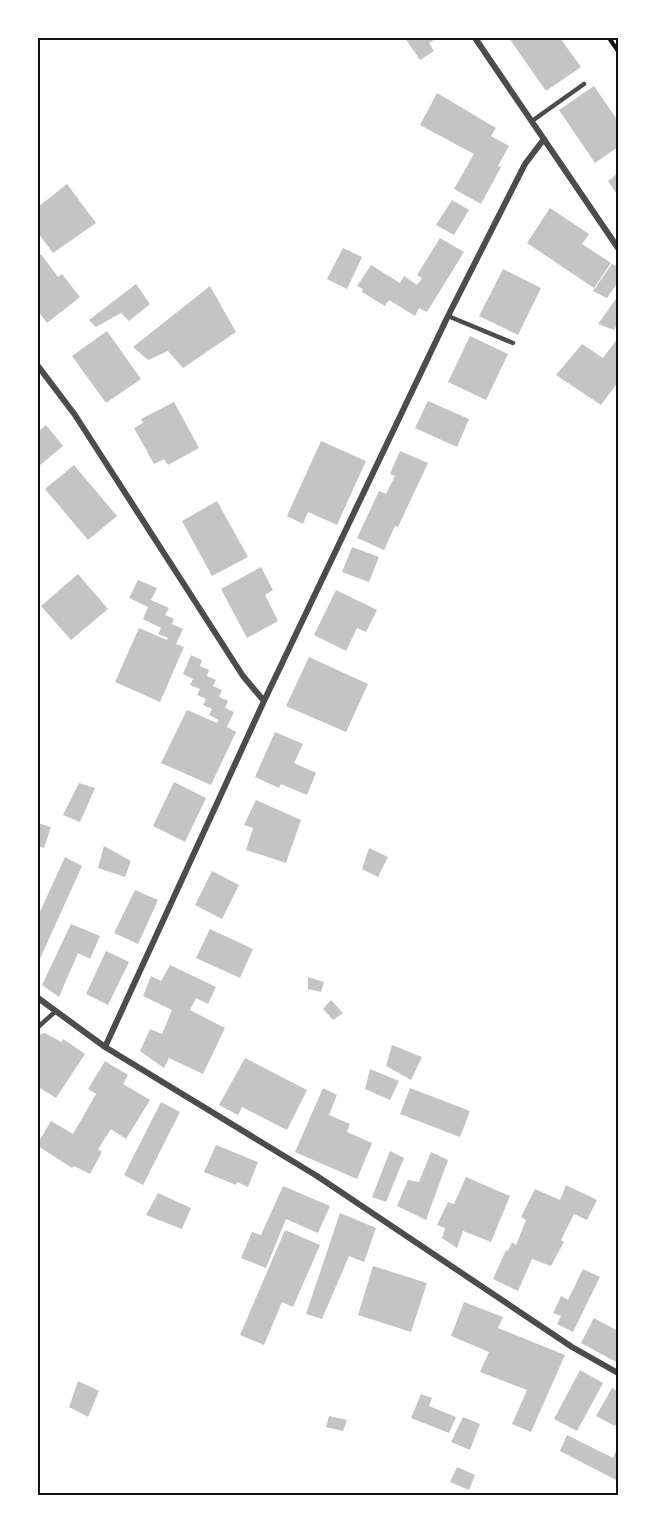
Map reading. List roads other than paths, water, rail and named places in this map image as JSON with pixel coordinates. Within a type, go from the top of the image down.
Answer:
[{"type":"street","points":[[475,38],[618,248]]},
{"type":"street","points":[[105,1047],[264,701],[448,316],[525,164],[544,139]]},
{"type":"street","points":[[38,366],[75,415],[243,676],[264,701]]},
{"type":"street","points":[[38,998],[105,1047],[317,1176],[572,1347],[618,1373]]},
{"type":"lane","points":[[532,121],[584,84]]},
{"type":"lane","points":[[448,316],[513,343]]},
{"type":"lane","points":[[38,1027],[56,1011]]}]
